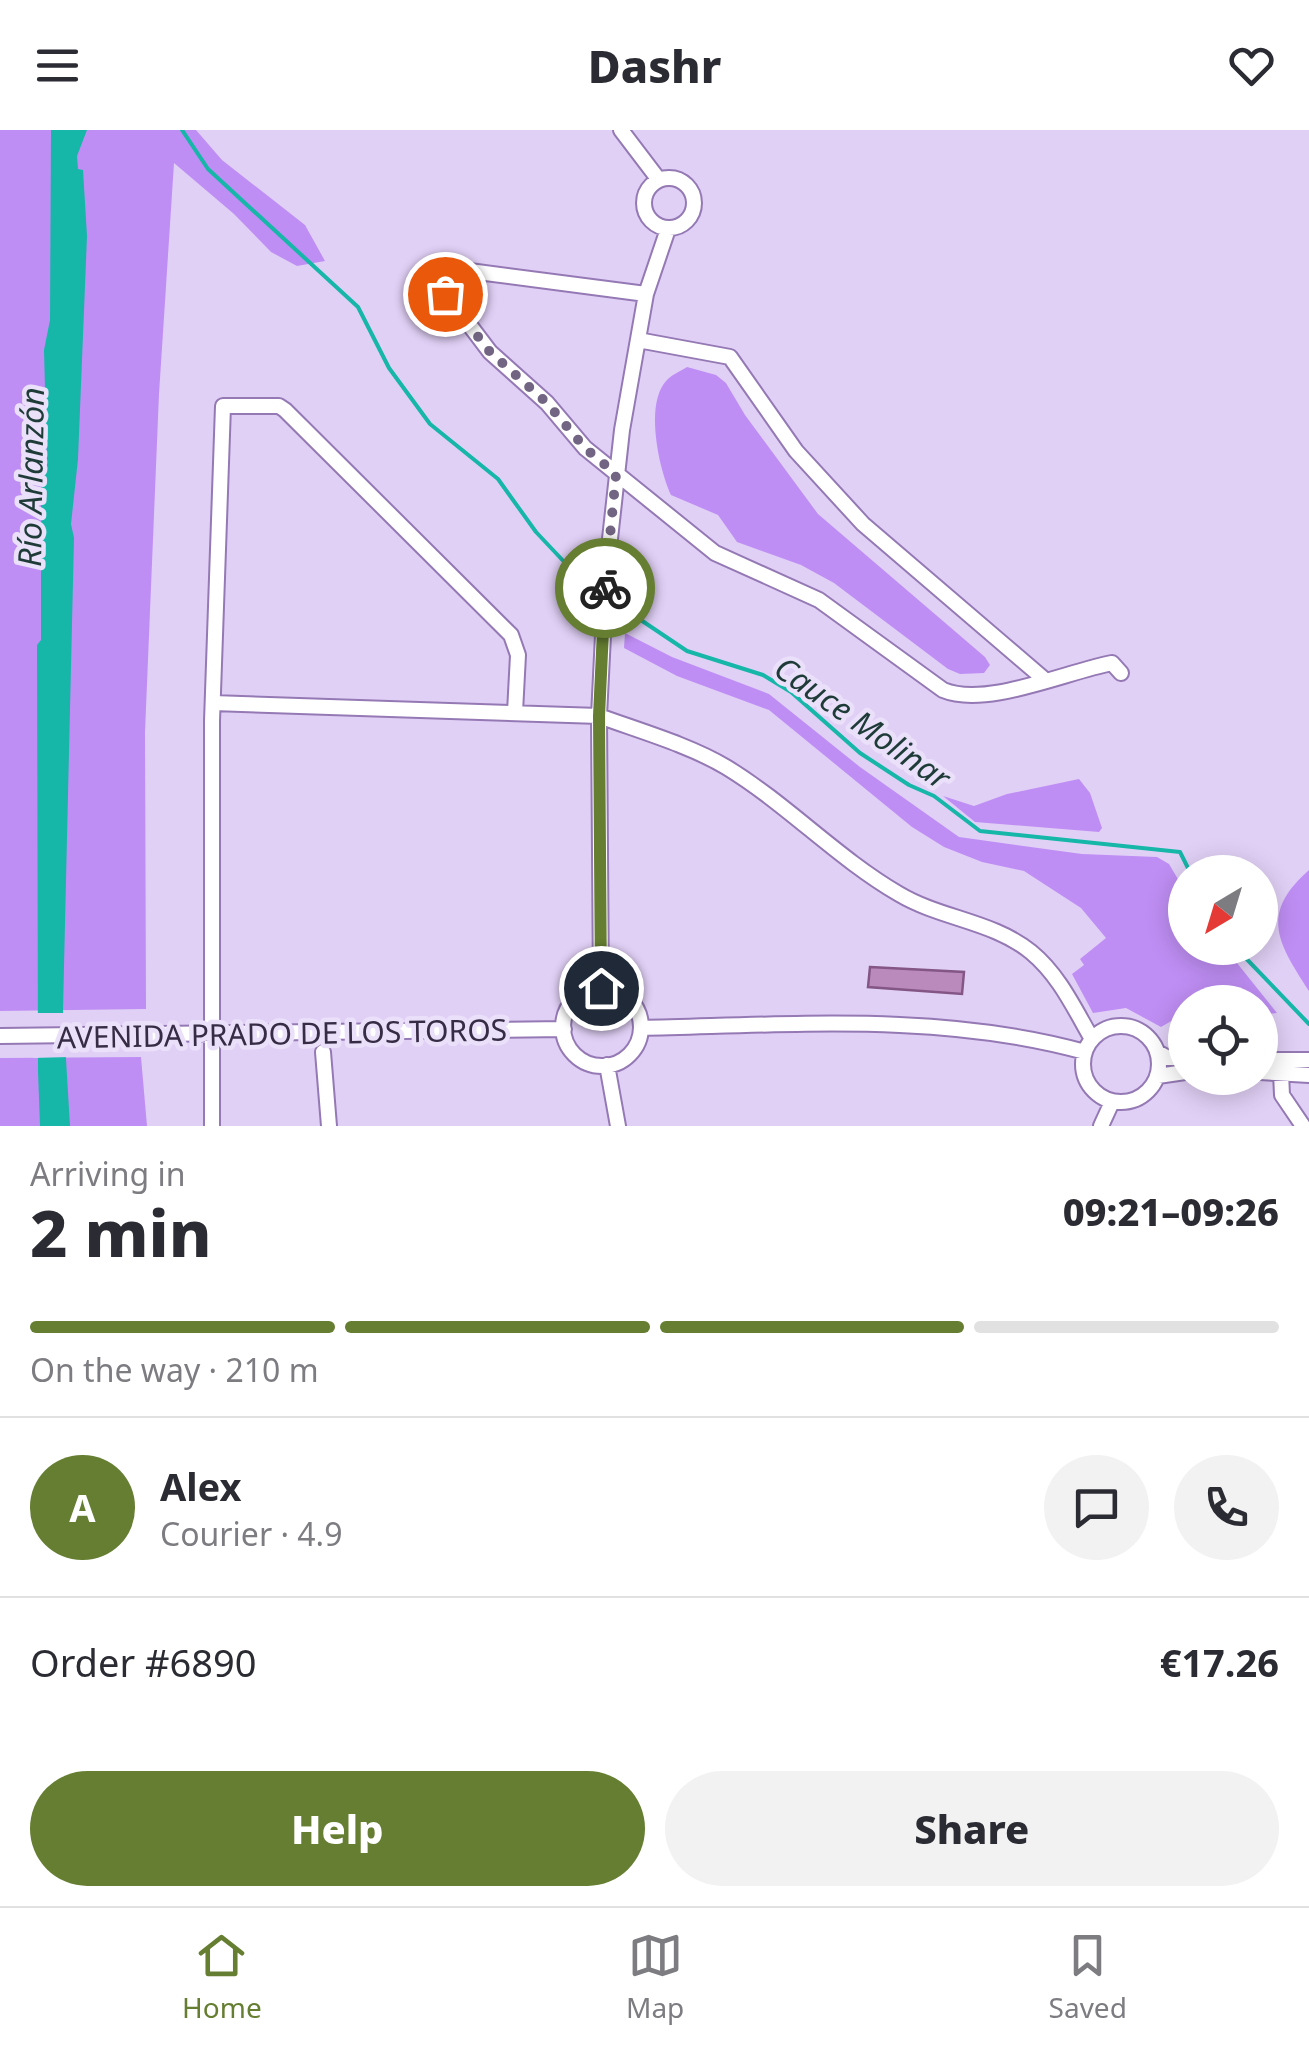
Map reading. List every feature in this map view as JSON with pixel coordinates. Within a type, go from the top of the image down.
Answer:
[{"type":"street","points":[[620,130],[658,180]]},
{"type":"street","points":[[658,180],[682,181],[693,194],[690,218],[668,228],[653,223],[644,208],[646,192],[658,180]]},
{"type":"street","points":[[601,988],[599,716],[606,581],[616,474],[646,294],[668,228]]},
{"type":"street","points":[[646,294],[462,270],[441,279],[445,294],[490,352],[547,403],[585,448],[616,474],[714,553],[819,600],[943,690],[974,696],[1112,663],[1121,673]]},
{"type":"street","points":[[638,340],[730,356],[796,451],[863,524],[1044,678]]},
{"type":"street","points":[[212,1126],[212,704],[221,409],[226,405],[279,406],[512,635],[518,655],[515,712]]},
{"type":"street","points":[[212,704],[599,716],[725,766],[898,894],[988,928],[1026,948],[1057,978],[1088,1046],[1085,1077],[1091,1088],[1112,1102],[1135,1100],[1153,1086],[1158,1076],[1157,1052]]},
{"type":"street","points":[[601,988],[625,995],[640,1015],[641,1028],[635,1048],[608,1065],[590,1064],[574,1054],[564,1029],[570,1006],[578,996],[601,988]]},
{"type":"street","points":[[641,1028],[932,1026],[982,1029],[1088,1046],[1113,1027],[1125,1026],[1147,1036],[1157,1052],[1168,1058]]},
{"type":"street","name":"AVENIDA PRADO DE LOS TOROS","points":[[3,1036],[564,1029]]},
{"type":"street","points":[[323,1052],[328,1126]]},
{"type":"street","points":[[1278,1060],[1309,1060]]},
{"type":"street","points":[[608,1065],[618,1126]]},
{"type":"street","points":[[1278,1073],[1309,1075]]},
{"type":"street","points":[[1281,1073],[1282,1095],[1303,1126]]},
{"type":"street","points":[[1158,1076],[1168,1075]]},
{"type":"street","points":[[1101,1126],[1112,1102]]},
{"type":"shaded area","points":[[0,130],[196,130],[222,160],[305,225],[325,261],[297,266],[271,252],[174,163],[159,394],[145,732],[146,1009],[0,1011]]},
{"type":"shaded area","name":"Río Arlanzón","points":[[51,130],[87,130],[77,156],[78,169],[83,170],[87,236],[78,459],[71,524],[74,538],[63,1009],[70,1126],[40,1126],[38,1071],[37,645],[41,640],[41,473],[47,466],[44,350],[50,320]]},
{"type":"shaded area","points":[[687,367],[716,375],[726,383],[818,514],[985,657],[990,665],[984,673],[960,674],[948,669],[834,583],[801,565],[737,542],[718,515],[671,495],[658,453],[656,404],[667,380]]},
{"type":"shaded area","points":[[625,633],[672,657],[769,694],[860,767],[959,837],[1082,854],[1157,857],[1168,863],[1168,965],[1239,965],[1255,985],[1168,985],[1168,1023],[1161,1027],[1126,1008],[1093,1013],[1072,974],[1084,965],[1080,959],[1106,938],[1081,908],[1024,871],[982,862],[944,847],[912,827],[769,710],[677,676],[624,648]]},
{"type":"shaded area","points":[[1079,779],[1090,793],[1102,828],[1099,832],[975,822],[943,796],[974,806],[1007,794]]},
{"type":"shaded area","points":[[1309,870],[1309,991],[1282,943],[1279,915],[1293,886]]},
{"type":"shaded area","points":[[141,1057],[147,1126],[0,1126],[0,1058]]},
{"type":"pier","points":[[32,1013],[68,1013],[69,1057],[33,1058]]},
{"type":"building","points":[[870,967],[964,972],[962,994],[868,987]]},
{"type":"waterway","name":"Cauce Molinar","points":[[182,130],[208,169],[358,307],[389,368],[430,424],[498,479],[536,532],[569,567],[601,592]]},
{"type":"waterway","name":"Cauce Molinar","points":[[608,598],[687,651],[763,675],[791,692],[860,753],[909,785],[934,796],[980,831],[1182,855]]},
{"type":"waterway","name":"Cauce Molinar","points":[[1252,965],[1309,1024]]},
{"type":"way so far","points":[[445,294],[490,352],[547,403],[585,448],[616,474],[605,588]]},
{"type":"route","points":[[601,988],[599,716],[605,588]]}]
